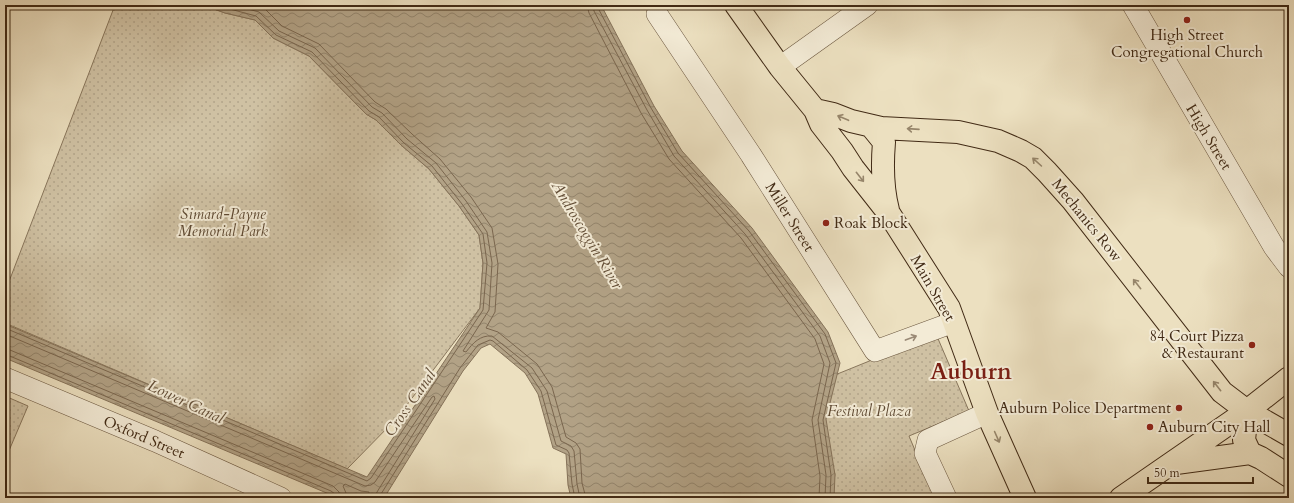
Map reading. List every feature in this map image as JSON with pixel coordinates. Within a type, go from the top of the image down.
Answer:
[{"type":"main road","name":"Main Street","points":[[736,5],[780,67],[815,110],[821,124],[853,168],[890,214],[949,308],[986,413],[1025,498]]},
{"type":"main road","points":[[815,110],[834,114],[851,121],[871,126]]},
{"type":"main road","name":"Main Street","points":[[871,126],[884,142],[882,163],[883,193],[890,214]]},
{"type":"main road","points":[[842,151],[847,144],[871,126]]},
{"type":"main road","name":"Mechanics Row","points":[[871,126],[881,128],[958,132],[998,142],[1021,151],[1033,158],[1073,201],[1222,392],[1247,411],[1289,435]]},
{"type":"main road","points":[[1121,498],[1247,411],[1289,378]]},
{"type":"main road","points":[[1247,411],[1244,440],[1250,453]]},
{"type":"main road","points":[[1171,463],[1250,453],[1261,458],[1289,476]]},
{"type":"street","points":[[780,67],[867,5]]},
{"type":"street","name":"High Street","points":[[1133,5],[1274,247],[1289,267]]},
{"type":"street","name":"Miller Street","points":[[657,14],[751,155],[875,351],[954,322]]},
{"type":"street","name":"Oxford Street","points":[[5,378],[156,441],[281,498]]},
{"type":"street","points":[[946,498],[925,453],[928,440],[986,413]]},
{"type":"green space","name":"Simard-Payne Memorial Park","points":[[115,5],[203,5],[225,13],[255,20],[273,38],[309,56],[366,114],[376,120],[401,145],[429,169],[459,206],[479,235],[483,263],[480,308],[397,418],[347,469],[5,323],[5,292]]},
{"type":"green space","name":"Festival Plaza","points":[[936,334],[969,411],[909,436],[935,498],[831,498],[835,474],[830,457],[821,441],[825,379]]},
{"type":"green space","points":[[5,396],[28,406],[5,460]]},
{"type":"water","points":[[203,5],[601,5],[654,106],[682,151],[752,228],[828,332],[840,363],[826,419],[835,475],[834,498],[571,498],[568,485],[566,454],[553,448],[538,394],[525,373],[490,344],[481,348],[463,371],[384,498],[334,498],[329,494],[5,358],[5,324],[367,477],[480,308],[483,263],[479,235],[459,206],[429,169],[401,145],[376,120],[366,114],[309,56],[273,38],[255,20],[225,13]]},
{"type":"place","name":"High Street Congregational Church","points":[[1187,20]]},
{"type":"place","name":"Roak Block","points":[[826,223]]},
{"type":"place","name":"84 Court Pizza & Restaurant","points":[[1252,345]]},
{"type":"place","name":"Auburn Police Department","points":[[1179,408]]},
{"type":"place","name":"Auburn City Hall","points":[[1150,427]]},
{"type":"district","name":"Auburn","points":[[971,371]]},
{"type":"water label","name":"Androscoggin River","points":[[587,235]]},
{"type":"water label","name":"Lower Canal","points":[[186,402]]},
{"type":"water label","name":"Cross Canal","points":[[410,403]]}]
